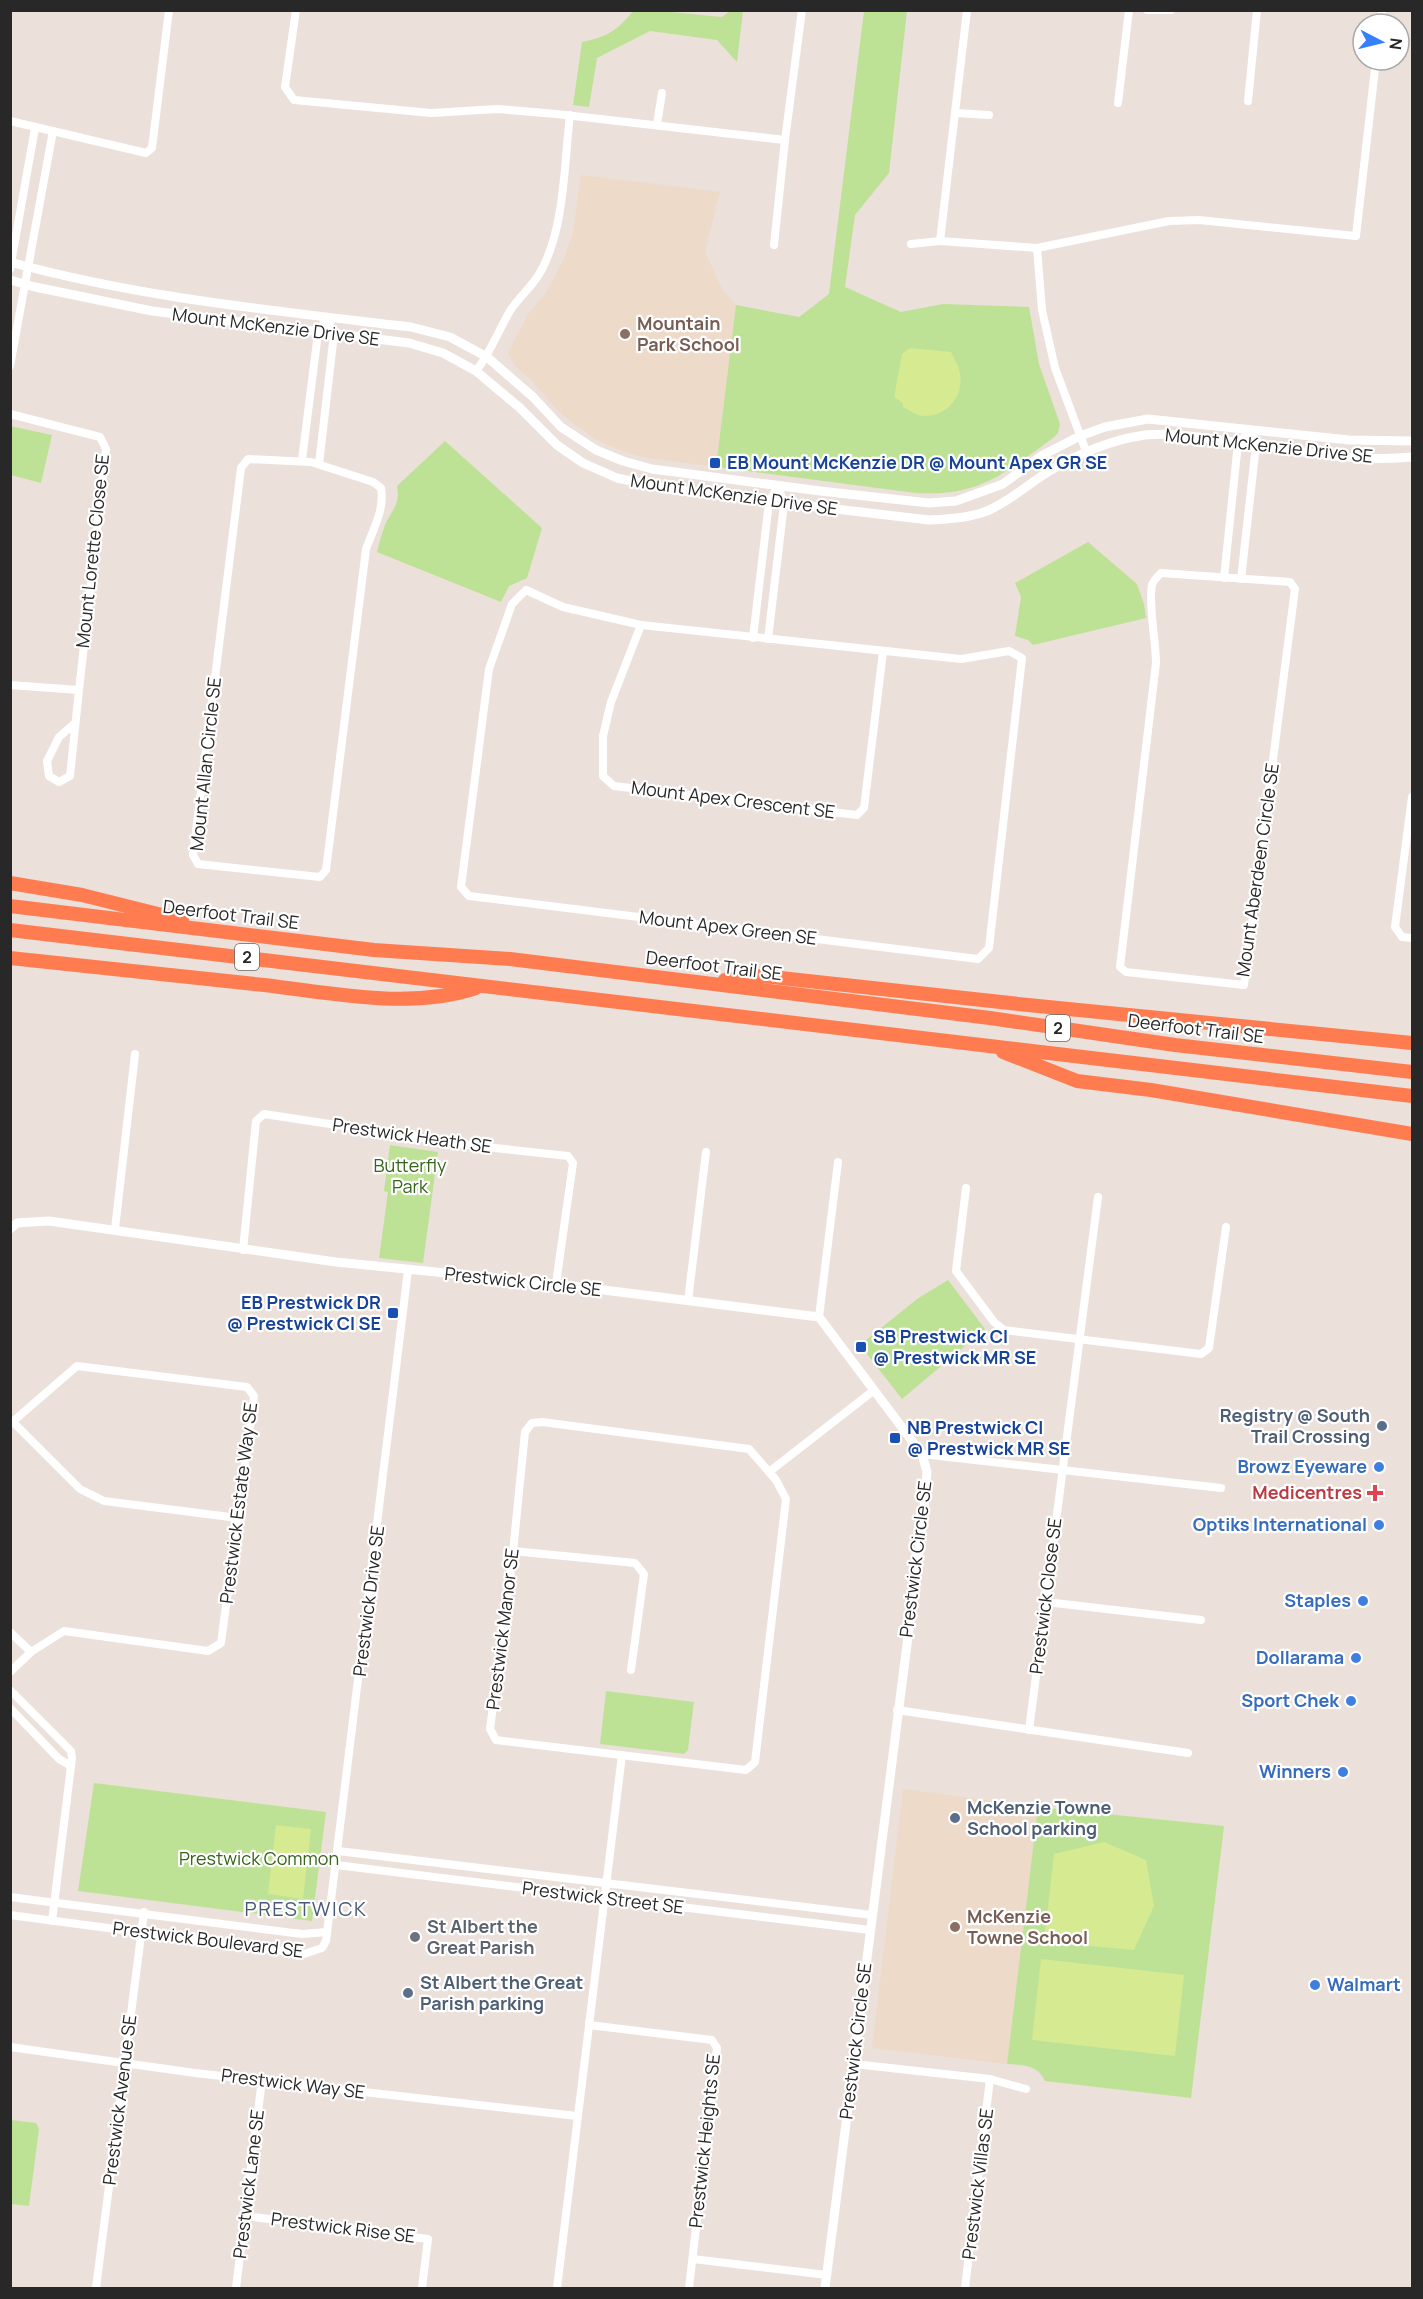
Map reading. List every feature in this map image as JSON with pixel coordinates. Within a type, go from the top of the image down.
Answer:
[{"type":"highway","points":[[10,883],[82,895],[242,934]]},
{"type":"highway","name":"Deerfoot Trail SE","points":[[10,906],[374,950],[510,959],[990,1018],[1175,1045],[1413,1072]]},
{"type":"highway","name":"2","points":[[10,930],[1413,1096]]},
{"type":"highway","points":[[10,958],[363,996],[426,999],[454,995],[482,986]]},
{"type":"highway","points":[[704,982],[762,976],[1016,1004],[1413,1043]]},
{"type":"highway","points":[[984,1045],[1077,1081],[1151,1090],[1413,1134]]},
{"type":"street","points":[[10,121],[146,153],[152,148],[169,10]]},
{"type":"street","points":[[296,10],[285,87],[294,100],[431,113],[498,109],[657,124],[785,140]]},
{"type":"street","points":[[774,245],[802,10]]},
{"type":"street","points":[[940,240],[957,113],[967,10]]},
{"type":"street","points":[[1118,103],[1129,10]]},
{"type":"street","points":[[1147,10],[1171,10]]},
{"type":"street","points":[[1248,101],[1257,10]]},
{"type":"street","points":[[911,244],[940,240],[1037,248],[1169,221],[1210,221],[1356,236],[1376,72]]},
{"type":"street","points":[[657,124],[662,93]]},
{"type":"street","points":[[957,113],[989,116]]},
{"type":"street","points":[[476,371],[487,357],[511,310],[540,273],[552,245],[558,217],[570,115]]},
{"type":"street","points":[[11,264],[35,128]]},
{"type":"street","points":[[10,366],[53,131]]},
{"type":"street","points":[[1037,248],[1042,310],[1055,368],[1086,451]]},
{"type":"street","name":"Mount McKenzie Drive SE","points":[[11,264],[128,289],[411,327],[450,337],[487,357],[533,397],[561,427],[597,450],[652,470],[778,486],[929,503],[956,501],[1003,484],[1041,456],[1080,436],[1106,427],[1148,419],[1349,440],[1413,441]]},
{"type":"street","name":"Mount McKenzie Drive SE","points":[[10,280],[152,311],[409,343],[443,352],[476,371],[520,408],[557,445],[583,463],[617,478],[648,486],[784,504],[899,518],[929,520],[958,518],[985,512],[1014,498],[1047,473],[1086,451],[1108,442],[1147,435],[1177,435],[1350,456],[1413,457]]},
{"type":"street","points":[[302,460],[318,333],[327,317]]},
{"type":"street","points":[[319,464],[334,334],[327,317]]},
{"type":"street","name":"Mount Lorette Close SE","points":[[10,414],[100,437],[106,449],[70,777],[59,782],[49,776],[47,761],[58,737],[75,723]]},
{"type":"street","points":[[1224,578],[1238,443],[1251,430],[1256,445],[1240,579]]},
{"type":"street","name":"Mount Allan Circle SE","points":[[248,459],[302,460],[319,464],[374,482],[381,488],[382,497],[382,506],[366,549],[326,870],[320,877],[198,864],[193,855],[240,468],[248,459]]},
{"type":"street","points":[[753,638],[769,502],[778,486]]},
{"type":"street","points":[[768,639],[784,504],[778,486]]},
{"type":"street","name":"Mount Aberdeen Circle SE","points":[[1161,573],[1224,578],[1290,582],[1295,589],[1244,985],[1126,972],[1120,967],[1156,663],[1152,583],[1161,573]]},
{"type":"street","name":"Mount Apex Green SE","points":[[526,590],[563,607],[641,626],[961,659],[1009,651],[1022,658],[989,948],[978,959],[468,896],[461,887],[489,669],[512,604],[526,590]]},
{"type":"street","name":"Mount Apex Crescent SE","points":[[641,626],[611,702],[603,736],[603,776],[614,786],[857,815],[864,808],[883,652]]},
{"type":"street","points":[[10,685],[79,690]]},
{"type":"street","points":[[1412,802],[1395,927],[1402,937],[1413,938]]},
{"type":"street","points":[[115,1229],[135,1054]]},
{"type":"street","name":"Prestwick Heath SE","points":[[243,1250],[256,1121],[264,1114],[568,1156],[573,1163],[556,1284]]},
{"type":"street","points":[[688,1301],[706,1152]]},
{"type":"street","points":[[819,1317],[838,1162]]},
{"type":"street","points":[[966,1188],[956,1271],[993,1322],[1004,1330],[1201,1354],[1209,1348],[1226,1227]]},
{"type":"street","name":"Prestwick Close SE","points":[[1029,1730],[1098,1197]]},
{"type":"street","name":"Prestwick Circle SE","points":[[13,1223],[49,1221],[115,1229],[243,1250],[408,1270],[556,1284],[819,1317],[922,1454],[927,1472],[923,1519],[825,2289]]},
{"type":"street","name":"Prestwick Drive SE","points":[[327,1932],[408,1270]]},
{"type":"street","name":"Prestwick Estate Way SE","points":[[10,1672],[31,1652],[64,1631],[208,1651],[221,1643],[254,1396],[247,1387],[77,1366],[12,1423]]},
{"type":"street","points":[[769,1472],[873,1391]]},
{"type":"street","name":"Prestwick Manor SE","points":[[542,1422],[749,1449],[776,1480],[786,1499],[755,1762],[746,1770],[496,1740],[490,1730],[513,1551],[525,1432],[532,1423],[542,1422]]},
{"type":"street","points":[[12,1423],[80,1489],[104,1501],[238,1518]]},
{"type":"street","points":[[922,1454],[1221,1488]]},
{"type":"street","points":[[513,1551],[635,1563],[644,1574],[631,1670]]},
{"type":"street","points":[[1046,1602],[1200,1620]]},
{"type":"street","points":[[10,1632],[31,1652]]},
{"type":"street","points":[[10,1690],[71,1751],[52,1921]]},
{"type":"street","points":[[10,1708],[59,1759],[71,1766]]},
{"type":"street","points":[[897,1710],[1188,1752]]},
{"type":"street","points":[[557,2289],[622,1755]]},
{"type":"street","name":"Prestwick Street SE","points":[[338,1851],[872,1915]]},
{"type":"street","name":"Prestwick Street SE","points":[[336,1866],[870,1930]]},
{"type":"street","name":"Prestwick Boulevard SE","points":[[10,1897],[144,1912],[302,1934],[327,1932],[326,1941],[321,1948],[304,1954],[10,1915]]},
{"type":"street","name":"Prestwick Avenue SE","points":[[96,2289],[144,1912]]},
{"type":"street","name":"Prestwick Heights SE","points":[[589,2025],[712,2040],[717,2048],[689,2289]]},
{"type":"street","name":"Prestwick Way SE","points":[[10,2047],[262,2080],[577,2116]]},
{"type":"street","points":[[854,2064],[990,2079],[1026,2089]]},
{"type":"street","name":"Prestwick Villas SE","points":[[965,2289],[990,2079]]},
{"type":"street","name":"Prestwick Lane SE","points":[[236,2289],[262,2080]]},
{"type":"street","name":"Prestwick Rise SE","points":[[245,2216],[428,2239],[422,2289]]},
{"type":"street","points":[[693,2259],[827,2275]]},
{"type":"shaded area","name":"Mountain Park School","points":[[581,175],[720,192],[705,252],[723,291],[736,305],[716,467],[642,457],[597,440],[556,408],[516,367],[508,353],[527,316],[547,291],[564,259],[573,233]]},
{"type":"shaded area","name":"McKenzie Towne School","points":[[903,1789],[1038,1807],[1007,2064],[872,2048]]},
{"type":"green space","points":[[634,10],[722,17],[730,11],[743,11],[737,62],[717,40],[650,31],[597,58],[589,107],[573,105],[582,42],[611,32]]},
{"type":"green space","points":[[864,11],[907,11],[889,173],[855,215],[845,287],[901,312],[943,304],[1029,307],[1039,364],[1060,424],[1058,433],[1053,438],[1005,472],[974,487],[957,491],[916,493],[716,467],[736,305],[799,317],[829,294]]},
{"type":"green space","points":[[910,348],[951,352],[959,368],[961,382],[957,397],[941,412],[933,415],[920,415],[903,407],[903,403],[894,397],[902,354]]},
{"type":"green space","points":[[10,426],[52,435],[41,483],[11,475]]},
{"type":"green space","points":[[445,441],[542,528],[527,578],[509,586],[501,602],[377,552],[386,522],[398,499],[397,486]]},
{"type":"green space","points":[[1088,542],[1137,584],[1146,618],[1033,645],[1028,640],[1015,636],[1021,597],[1015,583]]},
{"type":"green space","name":"Butterfly Park","points":[[390,1145],[438,1152],[423,1263],[379,1258],[388,1192],[384,1191]]},
{"type":"green space","points":[[948,1280],[985,1329],[902,1399],[860,1345],[917,1299]]},
{"type":"green space","points":[[606,1691],[694,1702],[688,1750],[684,1754],[600,1744]]},
{"type":"green space","name":"Prestwick Common","points":[[94,1783],[326,1812],[312,1921],[78,1891]]},
{"type":"green space","points":[[1038,1807],[1224,1826],[1191,2098],[1045,2081],[1034,2069],[1007,2064]]},
{"type":"green space","points":[[276,1825],[311,1829],[303,1899],[268,1894]]},
{"type":"green space","points":[[1104,1842],[1146,1860],[1154,1906],[1134,1950],[1056,1943],[1045,1933],[1054,1854]]},
{"type":"green space","points":[[1041,1959],[1184,1975],[1175,2056],[1032,2040]]},
{"type":"green space","points":[[11,2120],[36,2123],[39,2129],[29,2206],[11,2204]]},
{"type":"place","name":"Mountain Park School","points":[[625,334]]},
{"type":"place","name":"EB Mount McKenzie DR @ Mount Apex GR SE","points":[[715,463]]},
{"type":"place","name":"EB Prestwick DR @ Prestwick CI SE","points":[[393,1313]]},
{"type":"place","name":"SB Prestwick CI @ Prestwick MR SE","points":[[861,1347]]},
{"type":"place","name":"Registry @ South Trail Crossing","points":[[1382,1426]]},
{"type":"place","name":"NB Prestwick CI @ Prestwick MR SE","points":[[895,1438]]},
{"type":"place","name":"Browz Eyeware","points":[[1379,1467]]},
{"type":"place","name":"Medicentres","points":[[1375,1493]]},
{"type":"place","name":"Optiks International","points":[[1379,1525]]},
{"type":"place","name":"Staples","points":[[1363,1601]]},
{"type":"place","name":"Dollarama","points":[[1356,1658]]},
{"type":"place","name":"Sport Chek","points":[[1351,1701]]},
{"type":"place","name":"Winners","points":[[1343,1772]]},
{"type":"place","name":"McKenzie Towne School parking","points":[[955,1818]]},
{"type":"place","name":"McKenzie Towne School","points":[[955,1927]]},
{"type":"place","name":"St Albert the Great Parish","points":[[415,1937]]},
{"type":"place","name":"Walmart","points":[[1315,1985]]},
{"type":"place","name":"St Albert the Great Parish parking","points":[[408,1993]]},
{"type":"district","name":"PRESTWICK","points":[[306,1909]]}]
